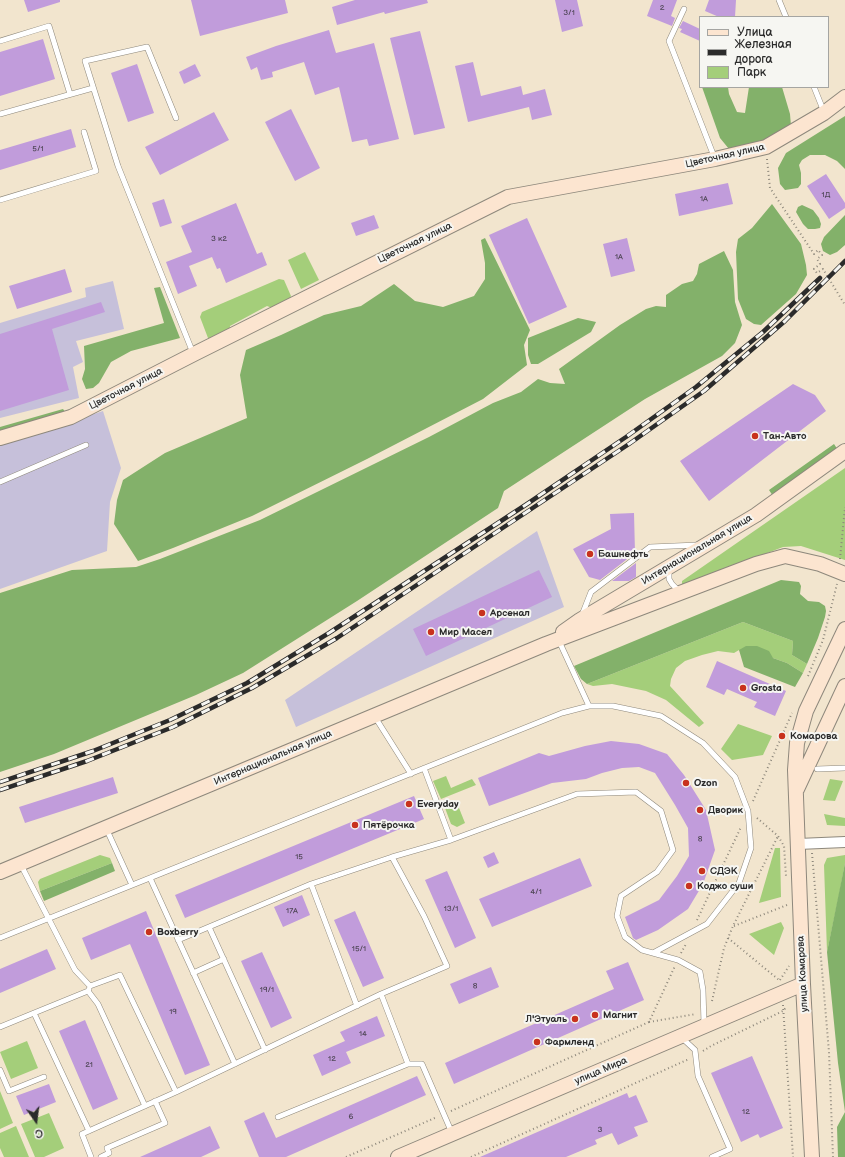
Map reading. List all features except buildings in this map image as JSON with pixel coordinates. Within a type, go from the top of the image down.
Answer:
[{"type":"main road","name":"Цветочная улица","points":[[1,439],[71,417],[508,197],[715,160],[766,147],[824,112],[845,97]]},
{"type":"main road","name":"Интернациональная улица","points":[[552,642],[580,620],[756,515],[845,451]]},
{"type":"main road","name":"Интернациональная улица","points":[[0,872],[552,642],[756,564],[786,556],[820,564],[842,573]]},
{"type":"main road","name":"улица Комарова","points":[[812,1157],[803,984],[805,844],[796,791],[795,770],[797,743],[806,711],[845,629]]},
{"type":"main road","points":[[796,791],[845,686]]},
{"type":"main road","name":"улица Мира","points":[[398,1157],[704,1027],[780,991],[803,984]]},
{"type":"street","points":[[805,844],[845,842]]},
{"type":"lane","points":[[779,0],[786,16]]},
{"type":"lane","points":[[684,9],[669,41],[715,160]]},
{"type":"lane","points":[[0,41],[49,26],[70,94]]},
{"type":"lane","points":[[176,118],[147,47],[85,61],[118,166],[194,354]]},
{"type":"lane","points":[[0,114],[93,88]]},
{"type":"lane","points":[[814,88],[824,112]]},
{"type":"lane","points":[[0,200],[96,171],[84,132]]},
{"type":"lane","points":[[0,482],[86,445]]},
{"type":"lane","points":[[580,620],[591,592],[650,547],[707,544]]},
{"type":"lane","points":[[670,567],[669,579],[681,593]]},
{"type":"lane","points":[[552,642],[589,706]]},
{"type":"lane","points":[[0,938],[562,713],[589,706],[613,706],[661,716],[702,743],[735,777],[748,811],[751,848],[739,883],[707,924],[653,953]]},
{"type":"lane","points":[[374,716],[411,774]]},
{"type":"lane","points":[[424,768],[451,840]]},
{"type":"lane","points":[[817,769],[845,768]]},
{"type":"lane","points":[[178,940],[311,884],[392,857],[451,840],[577,794],[636,792],[661,811],[673,850],[657,872],[621,896],[617,916],[625,936],[642,950],[678,960],[700,972],[703,990],[704,1027]]},
{"type":"lane","points":[[106,827],[132,885]]},
{"type":"lane","points":[[91,1157],[82,1134],[176,1092],[381,994],[447,966],[424,916],[392,857]]},
{"type":"lane","points":[[20,864],[75,970],[89,988],[98,1004],[145,1106]]},
{"type":"lane","points":[[150,878],[234,1064]]},
{"type":"lane","points":[[311,884],[357,1006]]},
{"type":"lane","points":[[209,927],[265,1050]]},
{"type":"lane","points":[[193,973],[224,959]]},
{"type":"lane","points":[[0,1027],[34,1014],[120,975],[176,1092]]},
{"type":"lane","points":[[381,994],[408,1064]]},
{"type":"lane","points":[[34,1014],[89,1131]]},
{"type":"lane","points":[[680,1037],[695,1050],[698,1076],[730,1149],[712,1157]]},
{"type":"lane","points":[[278,1117],[408,1064],[422,1064],[452,1134]]},
{"type":"lane","points":[[0,1070],[9,1091],[44,1077]]},
{"type":"lane","points":[[101,1157],[109,1153],[107,1148],[165,1123],[155,1101]]},
{"type":"path","points":[[766,147],[770,188],[820,264],[814,269],[817,273],[823,269],[845,305]]},
{"type":"path","points":[[814,254],[818,250],[822,255],[817,259]]},
{"type":"path","points":[[823,640],[842,573],[845,507]]},
{"type":"path","points":[[748,811],[778,836],[784,846],[786,882]]},
{"type":"path","points":[[649,1022],[710,1011],[724,948],[733,926],[778,836]]},
{"type":"path","points":[[805,844],[829,1052],[833,1157]]},
{"type":"path","points":[[733,926],[787,904],[787,912]]},
{"type":"path","points":[[728,938],[780,991],[783,1011]]},
{"type":"path","points":[[789,960],[789,968],[780,991],[783,1011],[793,1157]]},
{"type":"path","points":[[471,1157],[696,1056],[711,1046],[783,1011]]},
{"type":"shaded area","points":[[113,281],[124,329],[76,341],[83,362],[73,367],[79,398],[0,418],[0,323],[86,297],[85,288]]},
{"type":"shaded area","points":[[103,411],[121,468],[110,502],[107,551],[0,589],[0,445]]},
{"type":"shaded area","points":[[537,531],[564,607],[296,727],[285,700]]},
{"type":"green space","points":[[702,88],[728,88],[729,94],[737,112],[745,113],[749,88],[782,88],[790,114],[791,126],[760,143],[729,149],[720,138]]},
{"type":"green space","points":[[845,116],[845,169],[837,161],[825,155],[810,155],[802,160],[799,165],[801,184],[798,188],[785,190],[780,184],[778,168],[786,153]]},
{"type":"green space","points":[[772,204],[801,244],[807,275],[796,294],[761,325],[754,324],[746,319],[738,299],[736,252],[738,239],[752,228]]},
{"type":"green space","points":[[802,205],[813,210],[819,218],[821,224],[820,228],[808,229],[803,224],[796,212],[798,207]]},
{"type":"green space","points":[[845,215],[845,245],[837,252],[830,255],[823,251],[821,244],[824,237]]},
{"type":"green space","points":[[485,238],[530,330],[524,345],[527,365],[483,399],[367,459],[252,516],[138,561],[114,524],[117,500],[123,480],[165,453],[247,418],[240,375],[246,350],[324,315],[361,306],[394,284],[415,301],[443,307],[474,296],[485,279],[485,263],[481,240]]},
{"type":"green space","points":[[724,251],[733,270],[735,302],[742,325],[735,343],[722,356],[645,399],[504,491],[498,508],[357,601],[243,673],[196,695],[54,754],[0,772],[0,593],[72,570],[136,567],[160,559],[260,520],[429,437],[493,403],[521,392],[538,379],[550,383],[565,384],[559,369],[620,325],[646,309],[656,306],[666,307],[666,295],[682,284],[693,281],[697,274],[699,264]]},
{"type":"green space","points":[[305,252],[319,280],[301,289],[288,260]]},
{"type":"green space","points":[[279,279],[284,280],[291,296],[290,298],[272,308],[267,306],[230,326],[229,333],[213,339],[208,338],[200,317],[202,312]]},
{"type":"green space","points":[[160,287],[180,338],[131,351],[111,362],[99,383],[93,388],[86,389],[82,379],[85,369],[84,346],[164,323],[154,288]]},
{"type":"green space","points":[[578,318],[596,322],[591,332],[538,364],[531,364],[528,355],[528,338]]},
{"type":"green space","points":[[63,409],[66,413],[0,433],[0,427]]},
{"type":"green space","points":[[834,444],[838,450],[773,496],[769,490]]},
{"type":"green space","points":[[845,468],[845,560],[801,546],[783,547],[682,585],[682,581]]},
{"type":"green space","points":[[781,580],[799,582],[801,586],[800,594],[808,601],[819,602],[825,606],[825,617],[807,664],[792,655],[793,641],[743,622],[587,684],[581,679],[574,666]]},
{"type":"green space","points":[[743,622],[793,641],[792,655],[807,664],[803,673],[787,663],[739,650],[734,653],[718,651],[685,661],[676,668],[671,679],[670,686],[704,723],[699,727],[666,700],[646,691],[612,684],[593,686],[587,684]]},
{"type":"green space","points":[[746,646],[757,646],[769,651],[773,658],[787,663],[803,673],[795,687],[744,667],[739,650]]},
{"type":"green space","points":[[738,724],[772,736],[763,755],[732,760],[721,749]]},
{"type":"green space","points":[[446,776],[451,788],[472,779],[476,785],[441,799],[433,781]]},
{"type":"green space","points":[[830,779],[843,781],[835,801],[823,800]]},
{"type":"green space","points":[[457,803],[465,823],[457,827],[451,824],[445,808]]},
{"type":"green space","points":[[824,814],[845,818],[845,826],[827,825]]},
{"type":"green space","points":[[775,848],[780,848],[781,897],[759,903]]},
{"type":"green space","points":[[100,855],[110,858],[112,863],[40,891],[38,882],[40,879]]},
{"type":"green space","points":[[845,855],[845,863],[827,952],[824,865],[827,858]]},
{"type":"green space","points":[[112,863],[115,871],[44,901],[40,891]]},
{"type":"green space","points":[[845,863],[845,1112],[838,1063],[827,952]]},
{"type":"green space","points":[[781,922],[784,928],[774,955],[749,934]]},
{"type":"green space","points":[[27,1041],[38,1068],[11,1079],[0,1052]]},
{"type":"green space","points":[[0,1091],[13,1123],[0,1129]]},
{"type":"green space","points":[[845,1112],[845,1157],[838,1157],[837,1127]]},
{"type":"green space","points":[[49,1113],[64,1148],[44,1157],[35,1157],[21,1124]]},
{"type":"green space","points":[[16,1126],[29,1157],[4,1157],[0,1148],[0,1133]]},
{"type":"railway","points":[[0,790],[87,761],[173,727],[252,688],[337,638],[629,444],[704,391],[785,321],[845,261]]},
{"type":"railway","points":[[0,782],[93,751],[170,720],[247,683],[329,633],[527,504],[626,437],[696,387],[763,332],[820,278]]},
{"type":"place","name":"Тан-Авто","points":[[755,436]]},
{"type":"place","name":"Башнефть","points":[[590,554]]},
{"type":"place","name":"Арсенал","points":[[482,613]]},
{"type":"place","name":"Мир Масел","points":[[431,632]]},
{"type":"place","name":"Grosta","points":[[743,688]]},
{"type":"place","name":"Комарова","points":[[782,736]]},
{"type":"place","name":"Ozon","points":[[686,783]]},
{"type":"place","name":"Everyday","points":[[409,804]]},
{"type":"place","name":"Дворик","points":[[700,810]]},
{"type":"place","name":"Пятёрочка","points":[[355,825]]},
{"type":"place","name":"СДЭК","points":[[702,871]]},
{"type":"place","name":"Коджо суши","points":[[689,886]]},
{"type":"place","name":"Boxberry","points":[[149,932]]},
{"type":"place","name":"Магнит","points":[[595,1015]]},
{"type":"place","name":"Л'Этуаль","points":[[575,1019]]},
{"type":"place","name":"Фармленд","points":[[537,1042]]}]
